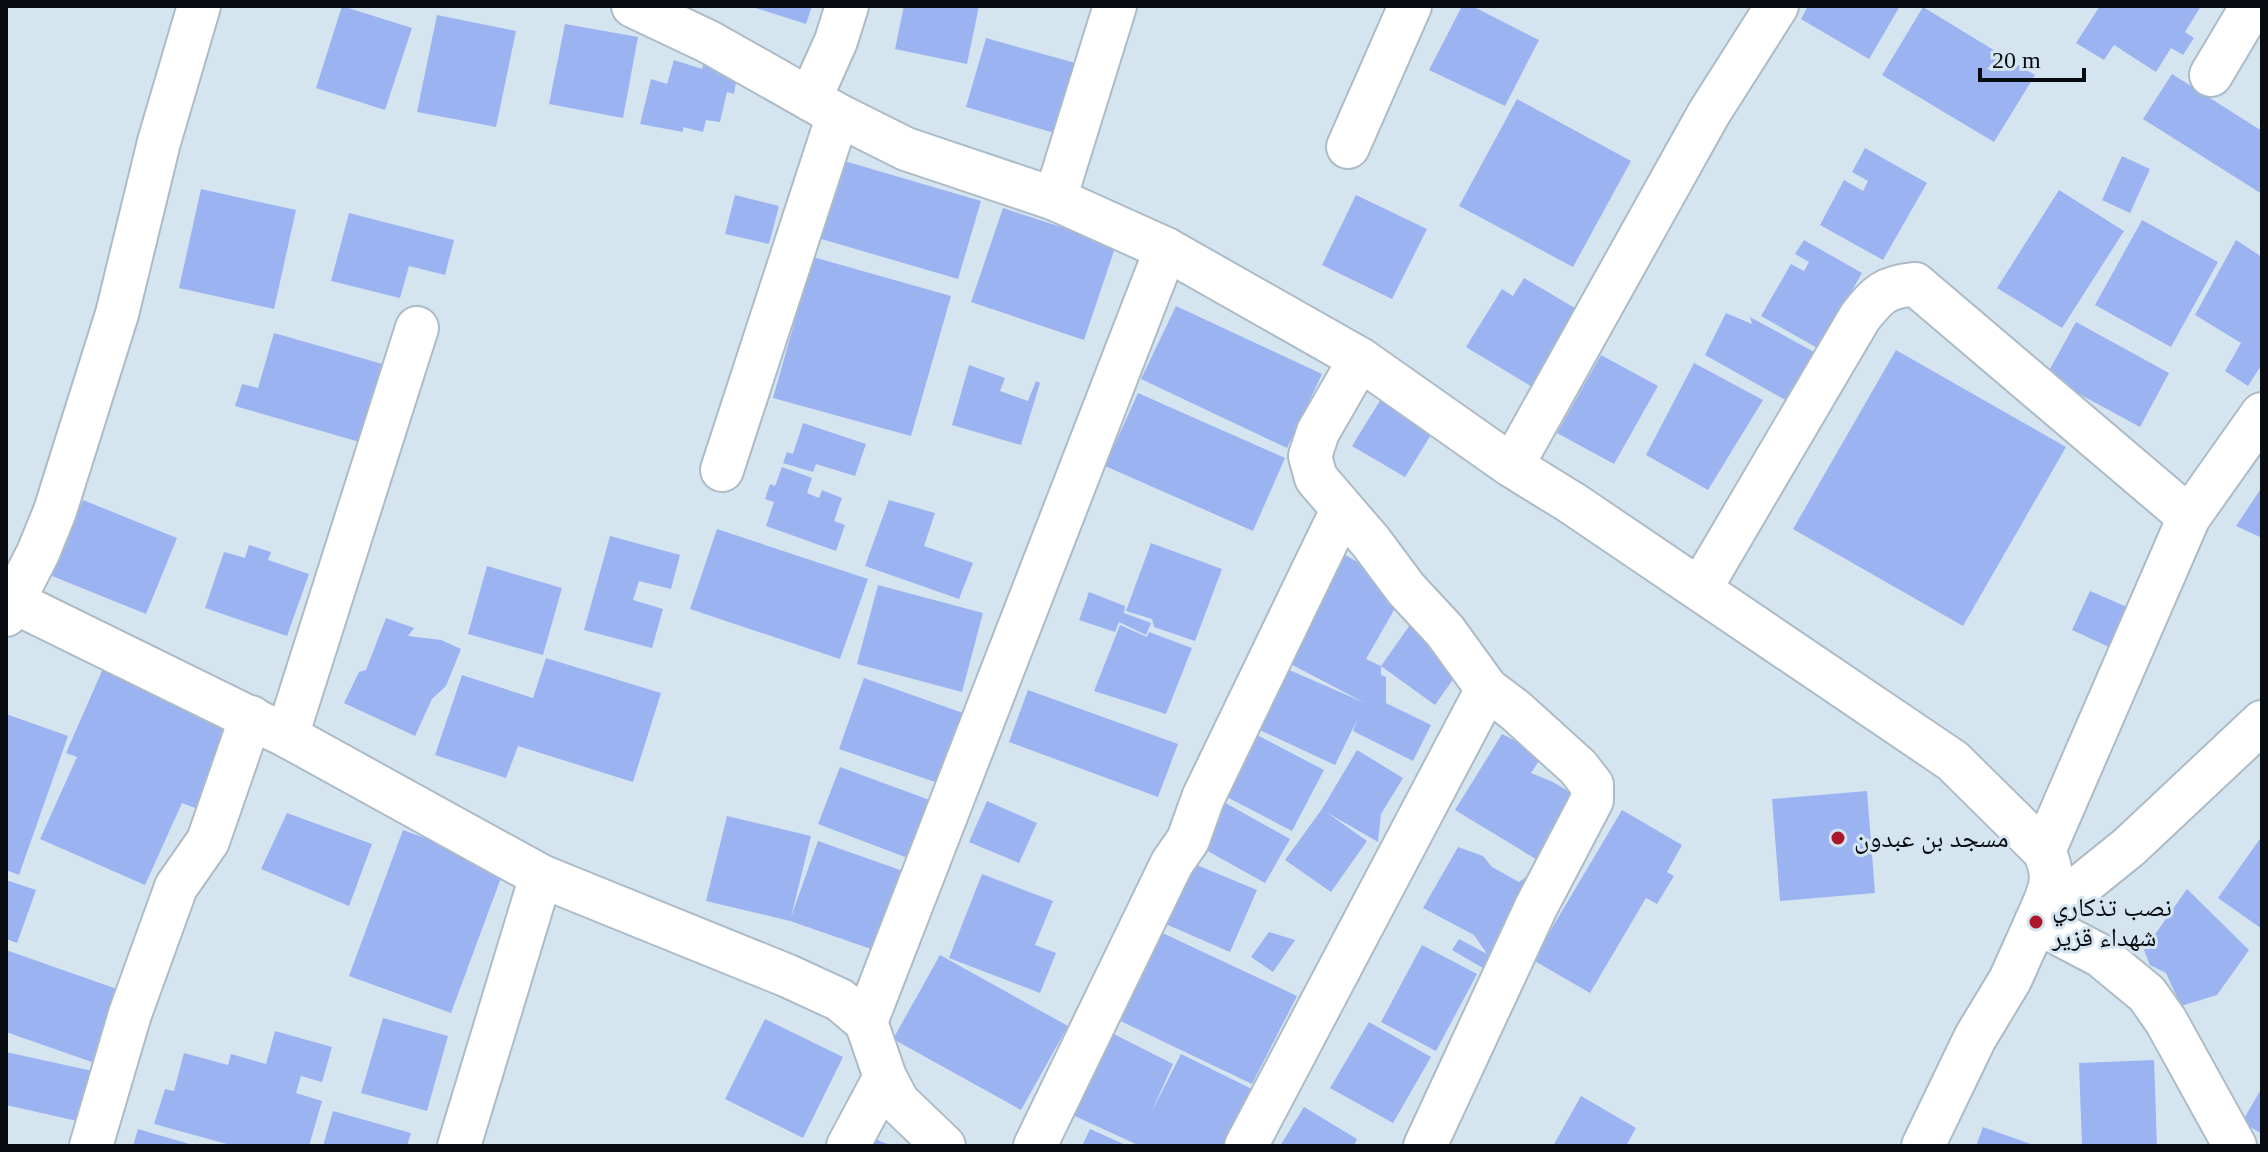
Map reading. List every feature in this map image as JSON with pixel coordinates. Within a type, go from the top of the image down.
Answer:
[{"type":"street","points":[[199,6],[159,142],[117,314],[55,511],[38,553],[9,604],[269,726],[541,876],[840,1000],[866,1022],[885,1077],[898,1102],[944,1146]]},
{"type":"street","points":[[633,6],[709,42],[906,149],[1055,199],[1166,249],[1360,359],[1512,466],[1572,503],[1953,761],[2044,851],[2051,866],[2052,884],[2010,980],[1975,1038],[1923,1146]]},
{"type":"street","points":[[722,470],[824,107],[836,41],[847,6]]},
{"type":"street","points":[[1055,199],[1115,6]]},
{"type":"street","points":[[1348,147],[1410,6]]},
{"type":"street","points":[[1512,466],[1709,113],[1777,6]]},
{"type":"street","points":[[2211,75],[2252,6]]},
{"type":"street","points":[[866,1022],[1166,249]]},
{"type":"street","points":[[1700,589],[1860,317],[1876,297],[1894,286],[1915,284],[2189,517]]},
{"type":"street","points":[[91,1146],[130,1014],[176,887],[208,841],[269,726],[417,328]]},
{"type":"street","points":[[1360,359],[1318,432],[1310,456],[1316,478],[1371,542],[1406,589],[1445,631],[1487,689],[1578,767],[1592,785],[1592,800],[1536,907],[1425,1146]]},
{"type":"street","points":[[2044,851],[2096,725],[2157,595],[2189,517],[2262,414]]},
{"type":"street","points":[[1035,1146],[1172,863],[1188,840],[1203,798],[1342,510]]},
{"type":"street","points":[[1246,1146],[1487,689]]},
{"type":"street","points":[[2036,922],[2129,847],[2262,722]]},
{"type":"street","points":[[459,1146],[541,876]]},
{"type":"street","points":[[2036,922],[2101,956],[2147,994],[2166,1021],[2235,1146]]},
{"type":"street","points":[[848,1146],[885,1077]]},
{"type":"building","points":[[342,6],[412,28],[385,110],[316,88]]},
{"type":"building","points":[[749,6],[812,6],[806,24]]},
{"type":"building","points":[[904,6],[979,6],[967,64],[895,49]]},
{"type":"building","points":[[1462,6],[1472,6],[1539,40],[1505,106],[1429,70]]},
{"type":"building","points":[[1808,6],[1900,6],[1869,59],[1801,19]]},
{"type":"building","points":[[2100,6],[2201,6],[2185,32],[2194,38],[2183,55],[2171,48],[2156,72],[2114,45],[2104,60],[2076,43]]},
{"type":"building","points":[[1923,7],[2035,75],[1994,142],[1882,75]]},
{"type":"building","points":[[437,15],[516,31],[496,127],[417,112]]},
{"type":"building","points":[[565,24],[638,37],[623,118],[549,104]]},
{"type":"building","points":[[986,38],[1079,64],[1058,134],[966,107]]},
{"type":"building","points":[[674,60],[702,69],[704,62],[738,71],[734,94],[727,92],[720,122],[706,120],[703,132],[683,127],[683,132],[640,124],[651,79],[667,84]]},
{"type":"building","points":[[2172,74],[2262,131],[2262,194],[2143,119]]},
{"type":"building","points":[[1517,99],[1631,161],[1573,267],[1459,206]]},
{"type":"building","points":[[1865,148],[1927,183],[1883,260],[1820,225],[1844,180],[1863,191],[1868,181],[1852,172]]},
{"type":"building","points":[[2122,156],[2150,169],[2130,213],[2102,200]]},
{"type":"building","points":[[841,160],[981,201],[958,279],[818,238]]},
{"type":"building","points":[[201,189],[296,210],[274,309],[179,288]]},
{"type":"building","points":[[2059,190],[2124,231],[2062,328],[1997,288]]},
{"type":"building","points":[[735,195],[779,206],[769,244],[725,234]]},
{"type":"building","points":[[1356,195],[1427,229],[1392,299],[1322,265]]},
{"type":"building","points":[[1003,208],[1116,245],[1084,340],[971,302]]},
{"type":"building","points":[[349,213],[454,240],[445,275],[409,266],[400,298],[331,281]]},
{"type":"building","points":[[2142,220],[2218,262],[2171,347],[2095,305]]},
{"type":"building","points":[[1804,240],[1862,273],[1819,349],[1761,316],[1791,264],[1804,271],[1809,262],[1795,254]]},
{"type":"building","points":[[2236,240],[2262,257],[2262,364],[2248,386],[2225,371],[2241,343],[2195,315]]},
{"type":"building","points":[[813,257],[951,296],[911,436],[773,398]]},
{"type":"building","points":[[1524,278],[1585,314],[1539,391],[1466,347],[1502,289],[1513,296]]},
{"type":"building","points":[[1176,306],[1322,374],[1287,448],[1141,379]]},
{"type":"building","points":[[1726,313],[1752,324],[1750,317],[1816,353],[1789,402],[1705,355]]},
{"type":"building","points":[[2076,322],[2169,373],[2140,427],[2046,376]]},
{"type":"building","points":[[274,333],[386,365],[363,443],[235,406],[242,384],[258,388]]},
{"type":"building","points":[[1896,350],[2066,447],[1963,626],[1793,529]]},
{"type":"building","points":[[1601,355],[1658,386],[1614,464],[1557,433]]},
{"type":"building","points":[[1694,363],[1763,400],[1708,490],[1646,455]]},
{"type":"building","points":[[969,365],[1005,378],[1000,391],[1028,401],[1036,381],[1040,383],[1021,445],[952,425]]},
{"type":"building","points":[[1138,393],[1285,458],[1253,531],[1105,466]]},
{"type":"building","points":[[1381,399],[1434,430],[1405,477],[1352,446]]},
{"type":"building","points":[[803,423],[866,444],[855,476],[816,464],[813,472],[783,463],[787,452],[793,454]]},
{"type":"building","points":[[782,467],[812,478],[807,493],[819,498],[822,490],[842,498],[834,521],[845,525],[836,551],[766,526],[774,502],[765,499],[770,484],[775,486]]},
{"type":"building","points":[[2262,487],[2262,538],[2236,526]]},
{"type":"building","points":[[83,500],[177,538],[146,614],[52,576]]},
{"type":"building","points":[[889,500],[935,513],[924,546],[973,563],[959,599],[865,566]]},
{"type":"building","points":[[717,529],[868,579],[840,659],[690,609]]},
{"type":"building","points":[[610,536],[680,555],[671,589],[639,581],[633,600],[663,609],[652,648],[584,630]]},
{"type":"building","points":[[1151,543],[1222,569],[1195,641],[1154,627],[1152,619],[1126,611]]},
{"type":"building","points":[[249,545],[271,552],[268,560],[309,574],[287,636],[205,608],[224,552],[245,558]]},
{"type":"building","points":[[1338,551],[1406,589],[1366,659],[1381,666],[1381,675],[1386,677],[1386,703],[1431,725],[1413,761],[1353,731],[1358,718],[1335,765],[1249,725],[1278,665],[1365,703],[1281,659]]},
{"type":"building","points":[[487,566],[562,588],[543,655],[468,634]]},
{"type":"building","points":[[878,585],[983,613],[962,692],[857,664]]},
{"type":"building","points":[[2090,591],[2127,607],[2109,647],[2072,630]]},
{"type":"building","points":[[1089,592],[1125,606],[1124,613],[1151,623],[1146,635],[1119,622],[1115,632],[1079,620]]},
{"type":"building","points":[[386,618],[414,628],[408,636],[441,640],[461,649],[446,686],[432,699],[415,736],[344,703],[359,672],[366,670]]},
{"type":"building","points":[[1412,622],[1466,661],[1435,705],[1381,666]]},
{"type":"building","points":[[1120,625],[1147,637],[1149,632],[1192,648],[1166,714],[1094,691]]},
{"type":"building","points":[[546,658],[661,693],[633,782],[518,746],[506,778],[435,755],[462,675],[533,698]]},
{"type":"building","points":[[105,664],[236,720],[198,809],[182,803],[145,885],[40,839],[77,757],[66,753]]},
{"type":"building","points":[[864,678],[966,714],[941,784],[839,749]]},
{"type":"building","points":[[1028,690],[1178,744],[1158,797],[1009,742]]},
{"type":"building","points":[[6,714],[68,736],[19,875],[6,870]]},
{"type":"building","points":[[1255,734],[1324,770],[1292,831],[1223,795]]},
{"type":"building","points":[[1502,734],[1543,755],[1531,773],[1583,800],[1539,861],[1455,810]]},
{"type":"building","points":[[1357,750],[1403,778],[1381,814],[1378,842],[1326,812],[1367,841],[1331,892],[1285,860],[1322,809]]},
{"type":"building","points":[[840,767],[935,802],[913,860],[818,824]]},
{"type":"building","points":[[1867,791],[1875,893],[1780,901],[1772,799]]},
{"type":"building","points":[[1213,796],[1290,839],[1265,883],[1188,840]]},
{"type":"building","points":[[987,801],[1037,823],[1019,863],[969,842]]},
{"type":"building","points":[[1622,810],[1682,845],[1667,872],[1674,876],[1657,904],[1646,898],[1590,993],[1533,960]]},
{"type":"building","points":[[287,813],[372,844],[349,906],[261,869]]},
{"type":"building","points":[[727,816],[811,836],[791,917],[818,841],[903,871],[874,950],[790,921],[706,901]]},
{"type":"building","points":[[403,830],[505,867],[451,1013],[349,976]]},
{"type":"building","points":[[2262,836],[2262,929],[2218,898]]},
{"type":"building","points":[[1458,847],[1483,856],[1492,867],[1519,882],[1529,875],[1554,890],[1505,981],[1452,950],[1459,939],[1487,954],[1474,935],[1423,908]]},
{"type":"building","points":[[1187,861],[1257,890],[1230,952],[1161,922]]},
{"type":"building","points":[[982,874],[1053,901],[1035,945],[1056,953],[1040,993],[949,958]]},
{"type":"building","points":[[6,880],[36,890],[17,943],[6,939]]},
{"type":"building","points":[[2187,889],[2249,950],[2217,995],[2181,1006],[2166,973],[2150,965],[2144,950]]},
{"type":"building","points":[[1154,929],[1297,996],[1252,1084],[1112,1017]]},
{"type":"building","points":[[1269,932],[1295,940],[1273,972],[1251,957]]},
{"type":"building","points":[[1422,945],[1477,974],[1436,1051],[1381,1022]]},
{"type":"building","points":[[6,950],[117,989],[92,1062],[6,1032]]},
{"type":"building","points":[[940,955],[1068,1026],[1021,1110],[893,1039]]},
{"type":"building","points":[[383,1018],[448,1036],[427,1111],[361,1093]]},
{"type":"building","points":[[765,1019],[843,1057],[803,1138],[725,1099]]},
{"type":"building","points":[[1369,1022],[1431,1057],[1393,1123],[1330,1088]]},
{"type":"building","points":[[275,1031],[332,1047],[322,1082],[301,1076],[296,1093],[322,1101],[309,1146],[234,1146],[154,1124],[165,1089],[174,1091],[184,1053],[228,1065],[231,1054],[266,1064]]},
{"type":"building","points":[[1108,1031],[1173,1064],[1151,1113],[1181,1054],[1258,1092],[1229,1146],[1140,1146],[1066,1112]]},
{"type":"building","points":[[6,1052],[97,1072],[86,1123],[6,1105]]},
{"type":"building","points":[[2154,1060],[2157,1146],[2082,1146],[2079,1063]]},
{"type":"building","points":[[2262,1092],[2262,1134],[2242,1122]]},
{"type":"building","points":[[1581,1096],[1636,1128],[1626,1146],[1553,1146]]},
{"type":"building","points":[[1304,1107],[1357,1139],[1354,1146],[1280,1146]]},
{"type":"building","points":[[333,1111],[411,1133],[407,1146],[323,1146]]},
{"type":"building","points":[[1983,1127],[2036,1146],[1976,1146]]},
{"type":"building","points":[[138,1129],[193,1145],[133,1146]]},
{"type":"building","points":[[1090,1129],[1128,1146],[1082,1146]]},
{"type":"building","points":[[872,1138],[893,1146],[869,1146]]},
{"type":"place","name":"مسجد بن عبدون","points":[[1838,838]]},
{"type":"place","name":"نصب تذكاري شهداء قزير","points":[[2036,922]]}]
